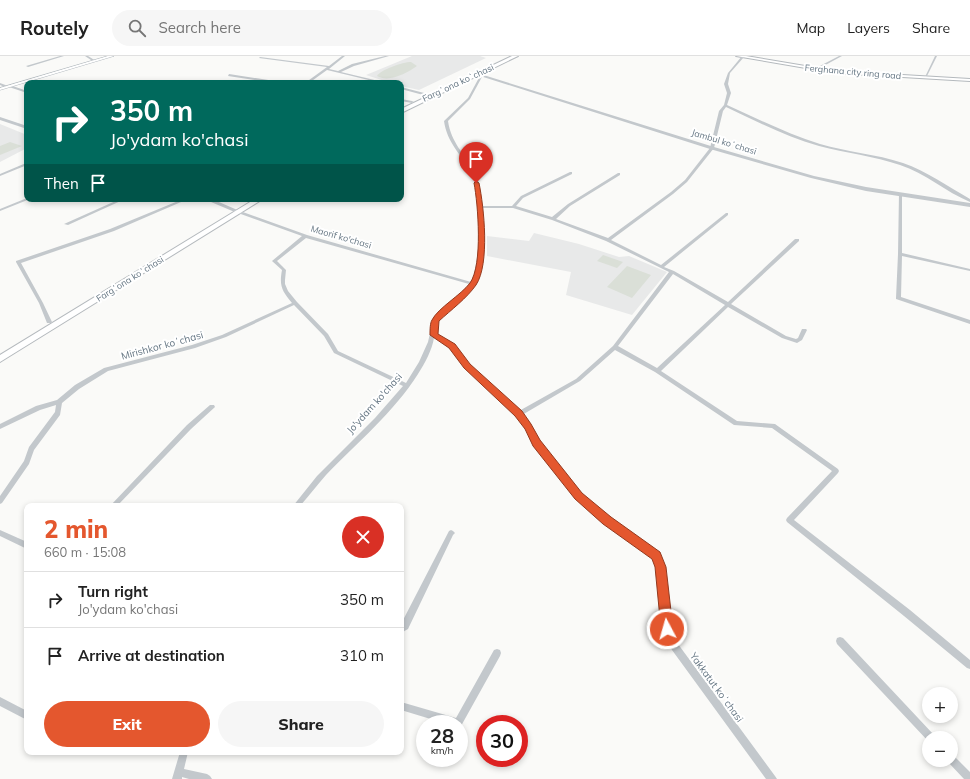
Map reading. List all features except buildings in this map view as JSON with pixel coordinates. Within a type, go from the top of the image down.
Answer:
[{"type":"main road","points":[[29,80],[112,56]]},
{"type":"main road","name":"Fargʻona koʻchasi","points":[[404,106],[509,56]]},
{"type":"main road","name":"Fargʻona koʻchasi","points":[[404,110],[516,56]]},
{"type":"main road","name":"Ferghana city ring road","points":[[740,56],[841,72],[970,79]]},
{"type":"main road","name":"Ferghana city ring road","points":[[750,56],[817,68],[866,73],[970,79]]},
{"type":"main road","points":[[0,89],[24,81]]},
{"type":"main road","name":"Fargʻona koʻchasi","points":[[0,359],[236,211],[246,202]]},
{"type":"main road","name":"Fargʻona koʻchasi","points":[[0,352],[236,211],[254,202]]},
{"type":"street","points":[[27,66],[63,56]]},
{"type":"street","points":[[86,56],[96,61]]},
{"type":"street","points":[[311,80],[344,56]]},
{"type":"street","points":[[338,72],[352,65],[388,56]]},
{"type":"street","points":[[608,240],[686,181],[712,148],[721,111],[726,106],[729,93],[726,84],[729,72],[740,56]]},
{"type":"street","points":[[817,68],[841,56]]},
{"type":"street","points":[[926,76],[936,56]]},
{"type":"street","points":[[260,58],[330,67]]},
{"type":"street","points":[[327,69],[372,80]]},
{"type":"street","name":"Jambul koʻchasi","points":[[480,74],[712,148],[813,177],[866,189],[970,205]]},
{"type":"street","name":"Jo'ydam ko'chasi","points":[[299,503],[326,471],[395,401],[407,386],[422,363],[434,335],[435,320],[472,284],[480,265],[481,207],[474,174],[446,132],[446,121],[469,98],[480,74]]},
{"type":"street","points":[[229,75],[262,80]]},
{"type":"street","points":[[0,84],[24,91]]},
{"type":"street","points":[[404,89],[427,95]]},
{"type":"street","points":[[404,101],[412,102]]},
{"type":"street","points":[[726,106],[786,133],[820,145],[902,164],[918,171],[970,201]]},
{"type":"street","points":[[0,118],[24,127]]},
{"type":"street","points":[[0,176],[24,165]]},
{"type":"street","points":[[513,207],[522,198],[571,174]]},
{"type":"street","points":[[553,219],[569,205],[619,174]]},
{"type":"street","points":[[900,194],[898,298],[970,322]]},
{"type":"street","points":[[0,210],[24,201]]},
{"type":"street","points":[[66,224],[117,202]]},
{"type":"street","points":[[49,322],[41,303],[18,262],[112,230],[179,202]]},
{"type":"street","name":"Maorif ko'chasi","points":[[214,202],[305,236],[472,284]]},
{"type":"street","points":[[481,207],[513,207],[553,219],[608,240],[672,272],[791,340],[800,339],[804,330]]},
{"type":"street","points":[[661,267],[727,214]]},
{"type":"street","points":[[305,236],[274,261],[284,270],[281,283],[285,291],[326,335],[336,352],[407,386]]},
{"type":"street","points":[[657,371],[797,240]]},
{"type":"street","points":[[900,254],[970,270]]},
{"type":"street","points":[[518,414],[578,380],[614,347],[672,272]]},
{"type":"street","name":"Mirishkor koʻchasi","points":[[59,402],[77,387],[106,369],[193,347],[231,332],[295,302]]},
{"type":"street","name":"Yakkatut koʻchasi","points":[[434,335],[452,346],[467,366],[518,414],[528,427],[536,443],[579,496],[607,521],[656,556],[661,567],[667,629],[675,647],[772,779]]},
{"type":"street","points":[[614,347],[657,371],[736,423],[773,426],[836,471],[789,520],[970,665]]},
{"type":"street","points":[[0,427],[38,408],[59,402],[58,413],[31,449],[27,462],[0,501]]},
{"type":"street","points":[[116,503],[184,432],[212,407]]},
{"type":"street","points":[[0,532],[24,544]]},
{"type":"street","points":[[404,627],[450,533]]},
{"type":"street","points":[[840,641],[924,731]]},
{"type":"street","points":[[404,707],[458,723],[497,653]]},
{"type":"street","points":[[0,701],[24,714]]},
{"type":"street","points":[[183,755],[178,776],[206,779]]},
{"type":"street","points":[[958,766],[970,779]]},
{"type":"shaded area","points":[[412,56],[480,56],[486,58],[419,90],[404,87],[404,80],[382,80],[366,75]]},
{"type":"shaded area","points":[[411,62],[417,66],[408,72],[392,78],[382,78],[377,76],[382,71],[403,63]]},
{"type":"shaded area","points":[[0,124],[24,134],[24,150],[0,162]]},
{"type":"shaded area","points":[[10,142],[22,146],[0,155],[0,146]]},
{"type":"shaded area","points":[[534,233],[579,244],[619,257],[629,256],[667,272],[632,315],[566,295],[571,272],[487,256],[487,236],[529,241]]},
{"type":"shaded area","points":[[603,255],[623,262],[617,268],[597,261]]},
{"type":"shaded area","points":[[627,266],[651,275],[632,298],[607,287]]},
{"type":"route","points":[[476,183],[479,191],[481,207],[480,265],[472,284],[435,320],[434,335],[452,346],[467,366],[496,391],[518,414],[528,427],[536,443],[579,496],[607,521],[640,543],[656,556],[661,567],[667,629]]}]
